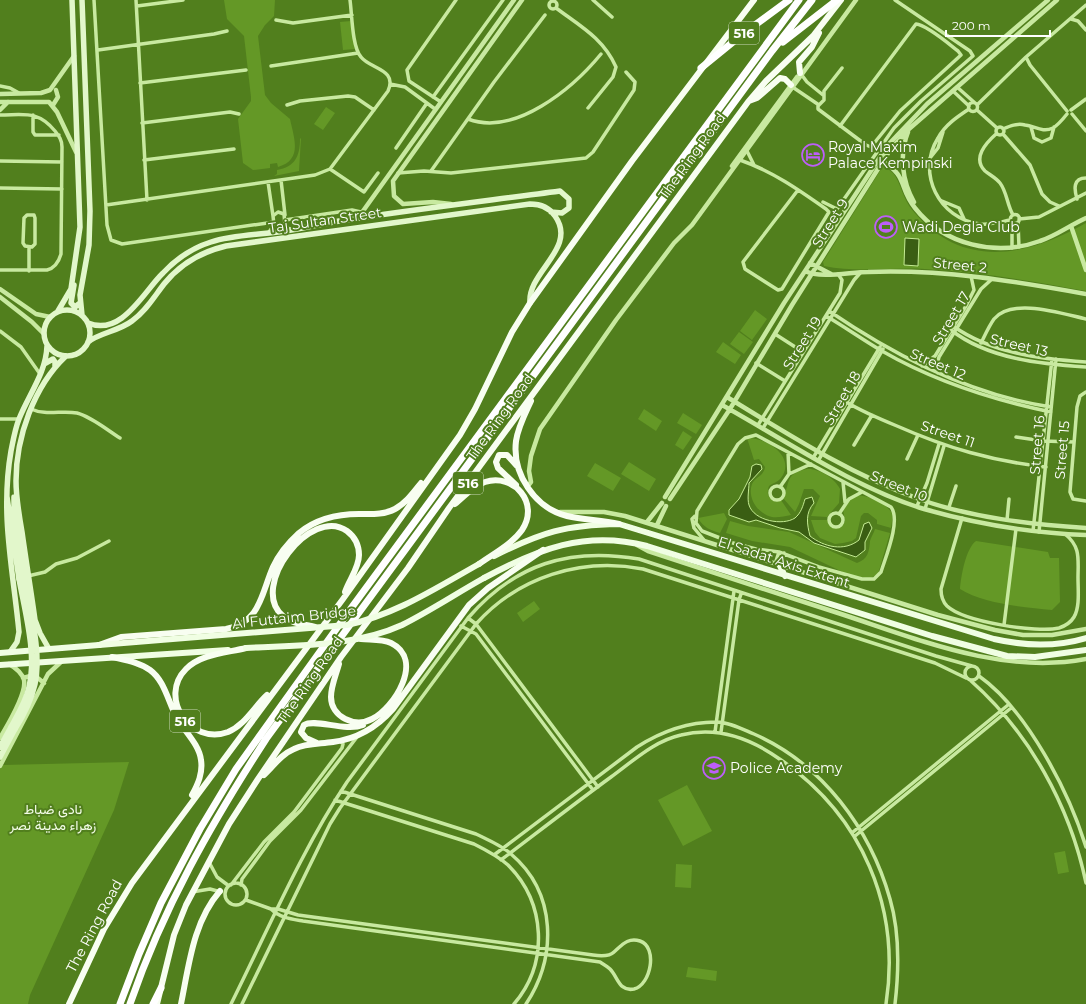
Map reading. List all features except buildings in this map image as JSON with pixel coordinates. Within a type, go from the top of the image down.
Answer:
[{"type":"highway","name":"The Ring Road","points":[[69,1004],[93,951],[118,904],[176,822],[343,599],[438,467],[472,416],[512,332],[530,303],[574,240],[701,68],[754,0]]},
{"type":"highway","name":"516","points":[[701,68],[744,33],[789,0]]},
{"type":"highway","name":"The Ring Road","points":[[120,1004],[139,954],[161,903],[197,834],[236,769],[513,388],[800,0]]},
{"type":"highway","name":"The Ring Road","points":[[130,1004],[152,946],[176,892],[218,816],[266,739],[772,51],[812,0]]},
{"type":"highway","name":"516","points":[[772,51],[837,0]]},
{"type":"highway","name":"The Ring Road","points":[[158,1004],[174,935],[192,892],[229,824],[258,779],[341,657],[408,568],[449,508],[748,102],[766,81],[823,26],[841,0]]},
{"type":"highway","points":[[801,74],[799,62],[814,44],[823,26]]},
{"type":"highway","points":[[748,102],[757,98],[780,78],[785,79],[792,86]]},
{"type":"highway","name":"516","points":[[536,389],[518,433],[515,447],[518,468],[527,487],[536,498],[549,509],[567,516],[595,519],[619,524]]},
{"type":"highway","points":[[479,564],[516,536],[526,521],[528,511],[524,497],[512,479],[498,468],[496,462],[497,458],[503,454],[507,454],[518,468]]},
{"type":"highway","name":"516","points":[[99,645],[109,640],[121,637],[226,628],[241,624],[251,616],[258,607],[273,568],[282,552],[303,530],[317,522],[333,516],[384,513],[395,509],[404,502],[438,467]]},
{"type":"highway","name":"516","points":[[449,508],[475,487],[484,482],[503,481],[512,484],[519,489]]},
{"type":"highway","name":"516","points":[[317,628],[294,622],[280,613],[273,599],[274,583],[284,560],[302,539],[320,527],[338,527],[353,537],[359,554],[343,599]]},
{"type":"highway","name":"516","points":[[258,779],[287,752],[305,745],[340,741],[358,736],[378,723],[393,709],[469,605],[488,588],[543,550]]},
{"type":"highway","points":[[319,743],[303,736],[301,732],[304,724],[310,722],[338,727],[362,726],[381,712],[394,697],[402,686],[407,672],[404,655],[397,647],[387,642],[356,639]]},
{"type":"highway","name":"516","points":[[246,648],[206,658],[185,670],[179,679],[176,697],[178,710],[187,724],[205,734],[228,732],[244,721],[282,681]]},
{"type":"highway","name":"516","points":[[112,657],[139,664],[153,673],[163,686],[177,719],[199,753],[201,763],[200,779],[176,822]]},
{"type":"highway","name":"516","points":[[341,657],[332,691],[332,702],[334,708],[347,720],[360,723],[371,720]]},
{"type":"highway","points":[[181,1004],[199,926],[208,906],[223,892]]},
{"type":"highway","name":"516","points":[[153,1004],[161,988]]},
{"type":"main road","points":[[10,652],[17,642],[19,632],[6,526],[5,491],[9,460],[19,419],[44,364],[47,346],[44,334],[45,325],[50,317],[58,311],[69,295],[73,277],[80,220],[72,0]]},
{"type":"main road","points":[[47,346],[56,353],[66,356],[79,353],[88,342],[90,333],[88,323],[82,315],[80,303],[89,245],[90,212],[82,0]]},
{"type":"main road","name":"Taj Sultan Street","points":[[88,342],[130,323],[144,310],[179,269],[198,256],[215,249],[530,204],[541,206],[551,211],[560,213],[569,208],[569,199],[560,191],[454,206],[360,215],[292,230],[220,240],[196,248],[168,268],[157,279],[138,305],[129,313],[115,322],[98,326]]},
{"type":"main road","points":[[530,303],[533,285],[555,253],[560,230],[557,220],[551,211]]},
{"type":"main road","points":[[73,277],[74,290],[71,303],[75,307],[80,303]]},
{"type":"main road","points":[[58,311],[71,310],[82,315]]},
{"type":"main road","points":[[88,323],[98,326],[95,328],[95,332],[100,336]]},
{"type":"main road","points":[[0,757],[26,696],[32,669],[24,578],[14,514],[19,448],[31,409],[55,368],[66,356]]},
{"type":"main road","points":[[44,364],[53,359],[55,362],[55,368]]},
{"type":"main road","points":[[5,491],[24,578],[38,629],[49,649]]},
{"type":"main road","name":"El Sadat Axis Extent","points":[[479,564],[519,544],[551,531],[584,525],[619,524],[994,640],[1024,645],[1053,644],[1086,638]]},
{"type":"main road","name":"El Sadat Axis Extent","points":[[484,578],[517,560],[558,545],[588,540],[618,540],[633,542],[932,636],[1007,656],[1035,657],[1086,650]]},
{"type":"main road","name":"Al Futtaim Bridge","points":[[0,653],[347,625],[370,620],[396,610],[479,564]]},
{"type":"main road","points":[[778,565],[785,576]]},
{"type":"main road","name":"Al Futtaim Bridge","points":[[0,665],[335,642],[356,639],[401,625],[484,578]]},
{"type":"main road","points":[[935,622],[938,615]]},
{"type":"main road","points":[[19,632],[30,635],[38,629]]},
{"type":"main road","points":[[0,747],[13,728]]},
{"type":"street","points":[[94,0],[109,238],[114,242],[122,244],[274,222]]},
{"type":"street","points":[[136,0],[147,200]]},
{"type":"street","points":[[136,6],[183,0]]},
{"type":"street","points":[[106,205],[320,174],[330,169],[388,91],[390,84],[389,77],[384,71],[364,61],[358,53],[350,0]]},
{"type":"street","points":[[440,102],[409,81],[407,70],[456,0]]},
{"type":"street","points":[[433,97],[503,0]]},
{"type":"street","points":[[273,216],[278,212],[285,218],[353,209],[360,215],[514,0]]},
{"type":"street","points":[[454,206],[438,202],[409,205],[400,203],[394,196],[392,190],[393,181],[522,0]]},
{"type":"street","points":[[593,0],[612,17]]},
{"type":"street","points":[[527,487],[531,482],[529,471],[531,456],[540,429],[616,320],[746,150],[856,0]]},
{"type":"street","points":[[823,202],[837,209],[894,128],[917,105],[973,56],[970,51],[895,0]]},
{"type":"street","name":"Street 9","points":[[1050,1],[958,87],[909,129],[880,159],[812,274],[756,363],[730,409],[668,498],[705,432],[784,303],[819,249],[880,159],[901,130],[927,104],[981,57],[1050,1],[1057,0]]},
{"type":"street","points":[[549,1],[550,8],[556,8],[601,42],[615,65],[613,77],[588,108]]},
{"type":"street","points":[[1086,5],[1026,57],[976,104],[955,118],[943,131],[933,146],[930,159],[930,182],[942,201],[952,212],[971,222],[986,224],[1034,219],[1052,211],[1059,206],[1077,199],[1086,193]]},
{"type":"street","points":[[1077,13],[1078,21]]},
{"type":"street","points":[[276,20],[293,23],[352,15]]},
{"type":"street","points":[[431,171],[545,15]]},
{"type":"street","points":[[1071,19],[1078,21],[1086,30]]},
{"type":"street","points":[[792,86],[819,105],[819,109],[840,126],[866,145],[873,146],[900,111],[960,58],[960,53],[922,26],[916,24],[840,126]]},
{"type":"street","points":[[98,50],[227,31]]},
{"type":"street","points":[[271,66],[358,53]]},
{"type":"street","points":[[41,93],[52,89],[75,54]]},
{"type":"street","points":[[468,119],[481,123],[490,123],[512,118],[533,110],[568,88],[581,77],[601,54]]},
{"type":"street","points":[[981,57],[985,62]]},
{"type":"street","points":[[1026,57],[1030,65],[1086,131]]},
{"type":"street","points":[[1022,61],[1030,65]]},
{"type":"street","points":[[819,105],[823,101],[823,95],[842,68]]},
{"type":"street","points":[[140,83],[246,70]]},
{"type":"street","points":[[398,173],[431,171],[451,173],[587,157],[593,152],[634,90],[635,82],[626,72]]},
{"type":"street","points":[[801,74],[807,82],[823,95]]},
{"type":"street","points":[[53,105],[58,97],[56,90],[59,79]]},
{"type":"street","points":[[390,84],[405,87],[435,109]]},
{"type":"street","points":[[0,86],[10,88],[19,93]]},
{"type":"street","points":[[958,87],[976,104],[977,110],[996,128],[1000,127],[1030,165],[1042,194],[1050,202],[1059,206]]},
{"type":"street","points":[[0,94],[48,93],[56,90]]},
{"type":"street","points":[[953,91],[972,112],[977,110]]},
{"type":"street","points":[[33,93],[33,101]]},
{"type":"street","points":[[287,105],[300,101],[348,96],[355,97],[374,110]]},
{"type":"street","points":[[1012,248],[1011,221],[1013,215],[1000,182],[985,170],[980,162],[985,144],[996,134],[999,136],[1003,131],[1018,124],[1044,130],[1054,127],[1069,112],[1086,99]]},
{"type":"street","points":[[0,102],[46,101],[53,105],[78,154]]},
{"type":"street","points":[[0,110],[8,102]]},
{"type":"street","points":[[396,148],[427,103]]},
{"type":"street","points":[[927,104],[932,109]]},
{"type":"street","points":[[142,123],[230,112],[239,114]]},
{"type":"street","points":[[0,115],[33,115],[46,120],[58,135],[62,144],[60,258],[50,269],[30,271],[0,270]]},
{"type":"street","points":[[33,115],[33,132],[35,135],[58,135]]},
{"type":"street","points":[[1031,127],[1034,138],[1042,142],[1051,138],[1054,127]]},
{"type":"street","points":[[996,128],[996,134]]},
{"type":"street","name":"Street 2","points":[[909,129],[904,146],[904,172],[907,187],[918,213]]},
{"type":"street","points":[[144,160],[234,149]]},
{"type":"street","points":[[686,230],[692,226],[746,150]]},
{"type":"street","points":[[746,150],[754,165]]},
{"type":"street","name":"Street 2","points":[[880,159],[892,166],[898,173],[909,200],[918,213],[932,226],[954,239],[971,244],[1012,248],[1019,247],[1050,237],[1086,218]]},
{"type":"street","points":[[740,160],[780,177],[826,209],[829,214],[783,287],[778,290],[745,269],[743,262],[798,190]]},
{"type":"street","points":[[0,161],[62,162]]},
{"type":"street","points":[[330,169],[364,192],[378,173]]},
{"type":"street","points":[[1077,199],[1074,189],[1076,182],[1079,179],[1086,178]]},
{"type":"street","points":[[281,180],[285,226],[292,230]]},
{"type":"street","points":[[266,234],[273,228],[274,222],[268,182]]},
{"type":"street","points":[[0,188],[62,189]]},
{"type":"street","points":[[942,201],[959,208],[964,219]]},
{"type":"street","points":[[1050,202],[1052,211]]},
{"type":"street","points":[[26,215],[32,215],[35,218],[35,244],[29,247],[25,246],[24,243],[24,218],[26,215]]},
{"type":"street","points":[[1013,215],[1017,215],[1019,247]]},
{"type":"street","points":[[1071,226],[1086,270]]},
{"type":"street","points":[[29,247],[30,271]]},
{"type":"street","points":[[819,249],[824,253]]},
{"type":"street","name":"Street 2","points":[[810,263],[830,274]]},
{"type":"street","name":"Street 2","points":[[805,271],[812,274],[923,272],[972,276],[1086,294]]},
{"type":"street","name":"Street 19","points":[[760,426],[854,280],[861,272]]},
{"type":"street","name":"Street 19","points":[[764,420],[829,311],[843,284],[838,274]]},
{"type":"street","name":"Street 17","points":[[922,366],[934,356],[954,326],[972,294],[974,285],[972,276]]},
{"type":"street","name":"Street 17","points":[[938,373],[937,365],[940,357],[981,290],[992,279]]},
{"type":"street","points":[[0,289],[38,316],[50,317]]},
{"type":"street","points":[[0,297],[44,334]]},
{"type":"street","points":[[784,303],[790,307]]},
{"type":"street","points":[[20,313],[25,306]]},
{"type":"street","points":[[981,343],[995,318],[1001,313],[1013,308],[1035,309],[1086,319]]},
{"type":"street","name":"Street 12","points":[[829,311],[883,346],[938,373],[994,393],[1051,407]]},
{"type":"street","name":"Street 12","points":[[826,316],[880,350],[936,377],[992,397],[1050,412]]},
{"type":"street","name":"Street 13","points":[[954,326],[981,343],[1005,351],[1054,359],[1086,362]]},
{"type":"street","name":"Street 13","points":[[951,330],[976,346],[994,352],[1054,364],[1086,367]]},
{"type":"street","points":[[0,331],[21,347],[40,374]]},
{"type":"street","points":[[775,334],[804,352]]},
{"type":"street","name":"Street 18","points":[[818,461],[820,453],[848,403],[883,346]]},
{"type":"street","name":"Street 18","points":[[813,458],[820,453],[852,405],[880,350]]},
{"type":"street","name":"Street 16","points":[[1033,532],[1037,524],[1046,468],[1054,359]]},
{"type":"street","points":[[756,363],[786,381]]},
{"type":"street","name":"Street 16","points":[[1039,532],[1037,524],[1045,411],[1054,364]]},
{"type":"street","name":"Street 15","points":[[1086,392],[1080,396],[1078,401],[1070,494],[1076,501],[1086,501]]},
{"type":"street","points":[[992,397],[994,393]]},
{"type":"street","name":"Street 10","points":[[726,397],[820,453],[859,473],[919,499],[1007,520],[1086,528]]},
{"type":"street","name":"Street 11","points":[[848,403],[944,446],[990,459],[1046,468]]},
{"type":"street","name":"Street 10","points":[[722,405],[818,461],[876,489],[925,509],[1033,532],[1086,535]]},
{"type":"street","points":[[31,409],[43,412],[79,414],[120,438]]},
{"type":"street","points":[[854,445],[872,415]]},
{"type":"street","points":[[0,419],[19,419]]},
{"type":"street","points":[[705,432],[712,436]]},
{"type":"street","points":[[695,516],[699,528],[709,535],[749,548],[784,553],[819,567],[870,580],[876,577],[882,568],[895,516],[893,509],[888,504],[862,492],[760,436],[753,435],[745,438],[736,448],[692,519],[693,526],[706,542]]},
{"type":"street","points":[[907,459],[918,435]]},
{"type":"street","points":[[1016,437],[1043,441],[1074,442]]},
{"type":"street","points":[[917,506],[927,483],[939,444]]},
{"type":"street","points":[[925,509],[944,446]]},
{"type":"street","points":[[780,487],[788,474],[788,452]]},
{"type":"street","points":[[788,474],[811,464]]},
{"type":"street","points":[[844,482],[845,502]]},
{"type":"street","points":[[949,507],[956,486]]},
{"type":"street","points":[[839,514],[845,502],[862,492]]},
{"type":"street","points":[[1007,520],[1009,499]]},
{"type":"street","points":[[647,522],[664,505],[657,525]]},
{"type":"street","points":[[549,509],[568,512],[615,514],[647,522],[938,615],[1023,635],[1052,635],[1086,629]]},
{"type":"street","points":[[962,518],[941,589],[943,601],[947,606],[959,612],[1004,625],[1031,629],[1054,628],[1066,625],[1075,616],[1078,603],[1077,549],[1073,540],[1065,534]]},
{"type":"street","points":[[1004,625],[1016,529]]},
{"type":"street","points":[[24,578],[47,571],[56,564],[77,558],[109,541]]},
{"type":"street","points":[[633,542],[648,551],[930,643],[1016,663],[1046,664],[1086,659]]},
{"type":"street","points":[[778,565],[779,552]]},
{"type":"street","points":[[778,565],[784,553]]},
{"type":"street","points":[[231,1004],[312,842],[335,800],[461,626],[491,595],[530,570],[574,556],[614,555],[639,559],[741,594],[978,669],[979,676],[1010,706],[1042,750],[1074,814],[1086,847]]},
{"type":"street","points":[[242,1004],[330,824],[344,802],[470,631],[500,601],[532,582],[554,573],[590,566],[612,565],[643,569],[935,663],[970,680],[1003,712],[1037,760],[1054,792],[1072,834],[1084,869],[1086,883]]},
{"type":"street","points":[[716,732],[734,591]]},
{"type":"street","points":[[720,732],[738,600],[741,594]]},
{"type":"street","points":[[468,618],[476,624],[598,787]]},
{"type":"street","points":[[461,626],[476,634],[593,790]]},
{"type":"street","points":[[0,766],[44,683],[53,669],[64,660]]},
{"type":"street","points":[[0,738],[2,729],[21,696],[24,684],[23,678],[18,670],[9,664]]},
{"type":"street","points":[[966,678],[965,671],[968,667],[972,666]]},
{"type":"street","points":[[23,678],[34,675],[44,683]]},
{"type":"street","points":[[970,680],[975,680],[979,676]]},
{"type":"street","points":[[854,834],[1010,706]]},
{"type":"street","points":[[494,855],[637,747],[659,734],[688,725],[717,722],[722,723],[768,741],[810,770],[839,799],[859,829],[875,859],[891,902],[898,948],[898,981],[894,1004]]},
{"type":"street","points":[[501,860],[593,790],[662,742],[685,734],[720,732],[739,737],[761,747],[796,770],[815,786],[836,809],[854,834],[876,882],[886,924],[890,962],[886,1004]]},
{"type":"street","points":[[223,892],[230,886],[264,842],[294,812],[335,760],[358,736]]},
{"type":"street","points":[[241,885],[242,880],[259,855],[301,810],[335,760],[342,747],[340,741]]},
{"type":"street","points":[[341,791],[476,834],[503,848],[520,862],[533,881],[542,900],[548,920],[547,954],[538,983],[526,1004]]},
{"type":"street","points":[[335,800],[474,844],[508,865],[524,885],[532,899],[538,919],[538,953],[533,975],[525,991],[514,1004]]},
{"type":"street","points":[[209,861],[217,877],[230,886],[241,885]]},
{"type":"street","points":[[223,892],[229,903],[234,905],[243,903],[246,900],[247,892],[241,885]]},
{"type":"street","points":[[192,892],[206,889],[223,892]]},
{"type":"street","points":[[246,900],[271,909],[278,909],[321,918],[602,956],[613,953],[618,946],[633,940],[641,941],[646,946],[650,958],[648,973],[642,983],[633,989],[628,989],[619,984],[611,970],[600,962],[284,918],[276,914],[271,909]]},
{"type":"street","points":[[882,905],[891,902]]},
{"type":"green space","points":[[224,0],[275,0],[274,16],[265,25],[258,36],[265,95],[271,103],[290,119],[295,141],[294,154],[291,159],[286,164],[278,167],[277,163],[270,164],[270,168],[253,170],[243,163],[238,119],[251,101],[244,36],[227,19]]},
{"type":"green space","points":[[351,21],[355,49],[343,50],[340,22]]},
{"type":"green space","points":[[326,107],[335,113],[323,130],[314,124]]},
{"type":"green space","points":[[301,138],[299,171],[274,176],[277,174],[277,170],[283,169],[295,160],[299,151]]},
{"type":"green space","name":"Wadi Degla Club","points":[[883,166],[893,173],[910,207],[932,230],[952,243],[973,250],[995,252],[1018,250],[1041,244],[1086,223],[1086,291],[1026,280],[945,270],[849,269],[824,266],[823,262]]},
{"type":"green space","points":[[755,310],[767,319],[752,340],[740,331]]},
{"type":"green space","points":[[739,332],[753,342],[744,354],[730,344]]},
{"type":"green space","points":[[723,342],[741,355],[735,364],[716,352]]},
{"type":"green space","points":[[644,409],[662,421],[656,431],[638,419]]},
{"type":"green space","points":[[683,413],[702,425],[696,434],[677,423]]},
{"type":"green space","points":[[683,431],[692,437],[683,450],[675,445]]},
{"type":"green space","points":[[747,438],[770,444],[782,455],[785,462],[785,470],[780,479],[769,486],[768,496],[772,500],[781,500],[791,515],[772,517],[762,513],[752,500],[752,484],[763,472],[765,467],[759,459],[754,460]]},
{"type":"green space","points":[[629,462],[656,479],[649,491],[621,474]]},
{"type":"green space","points":[[595,463],[621,478],[613,491],[587,476]]},
{"type":"green space","points":[[807,469],[816,470],[826,474],[838,485],[840,489],[839,503],[827,517],[811,516],[820,496],[813,489],[804,489],[795,512],[783,498],[791,476]]},
{"type":"green space","points":[[858,495],[869,497],[886,506],[893,514],[891,528],[877,524],[877,520],[868,513],[864,513],[861,516],[856,538],[852,541],[835,544],[820,538],[815,532],[811,520],[827,520],[830,526],[838,528],[845,522],[843,509],[849,500]]},
{"type":"green space","points":[[724,513],[727,519],[720,533],[708,528],[698,518]]},
{"type":"green space","points":[[730,521],[748,526],[789,532],[857,563],[866,557],[875,529],[890,533],[878,574],[869,579],[847,574],[790,547],[752,541],[726,533]]},
{"type":"green space","points":[[976,541],[1048,552],[1050,558],[1059,558],[1060,602],[1052,610],[1017,606],[980,598],[960,589],[963,570],[969,550]]},
{"type":"green space","points":[[534,601],[540,609],[523,622],[517,613]]},
{"type":"green space","name":"نادى ضباط زهراء مدينة نصر","points":[[129,762],[114,810],[30,995],[28,1004],[0,1004],[0,769],[3,765]]},
{"type":"green space","points":[[687,785],[712,831],[683,846],[658,800]]},
{"type":"green space","points":[[1065,851],[1069,872],[1058,874],[1054,853]]},
{"type":"green space","points":[[676,864],[692,865],[691,888],[675,887]]},
{"type":"green space","points":[[688,967],[717,971],[716,981],[686,977]]},
{"type":"shaded area","points":[[905,238],[919,239],[918,266],[904,265]]},
{"type":"shaded area","points":[[756,464],[761,465],[762,469],[749,483],[748,503],[757,515],[776,522],[790,520],[799,514],[805,499],[812,497],[814,503],[808,515],[810,536],[821,543],[834,547],[847,546],[859,540],[864,524],[869,522],[872,528],[865,542],[865,550],[856,557],[814,543],[799,532],[780,528],[756,520],[749,522],[729,515],[729,510],[739,499],[750,477],[752,466]]},
{"type":"place","name":"Royal Maxim Palace Kempinski","points":[[813,155]]},
{"type":"place","name":"Wadi Degla Club","points":[[886,227]]},
{"type":"place","name":"Police Academy","points":[[714,768]]}]
